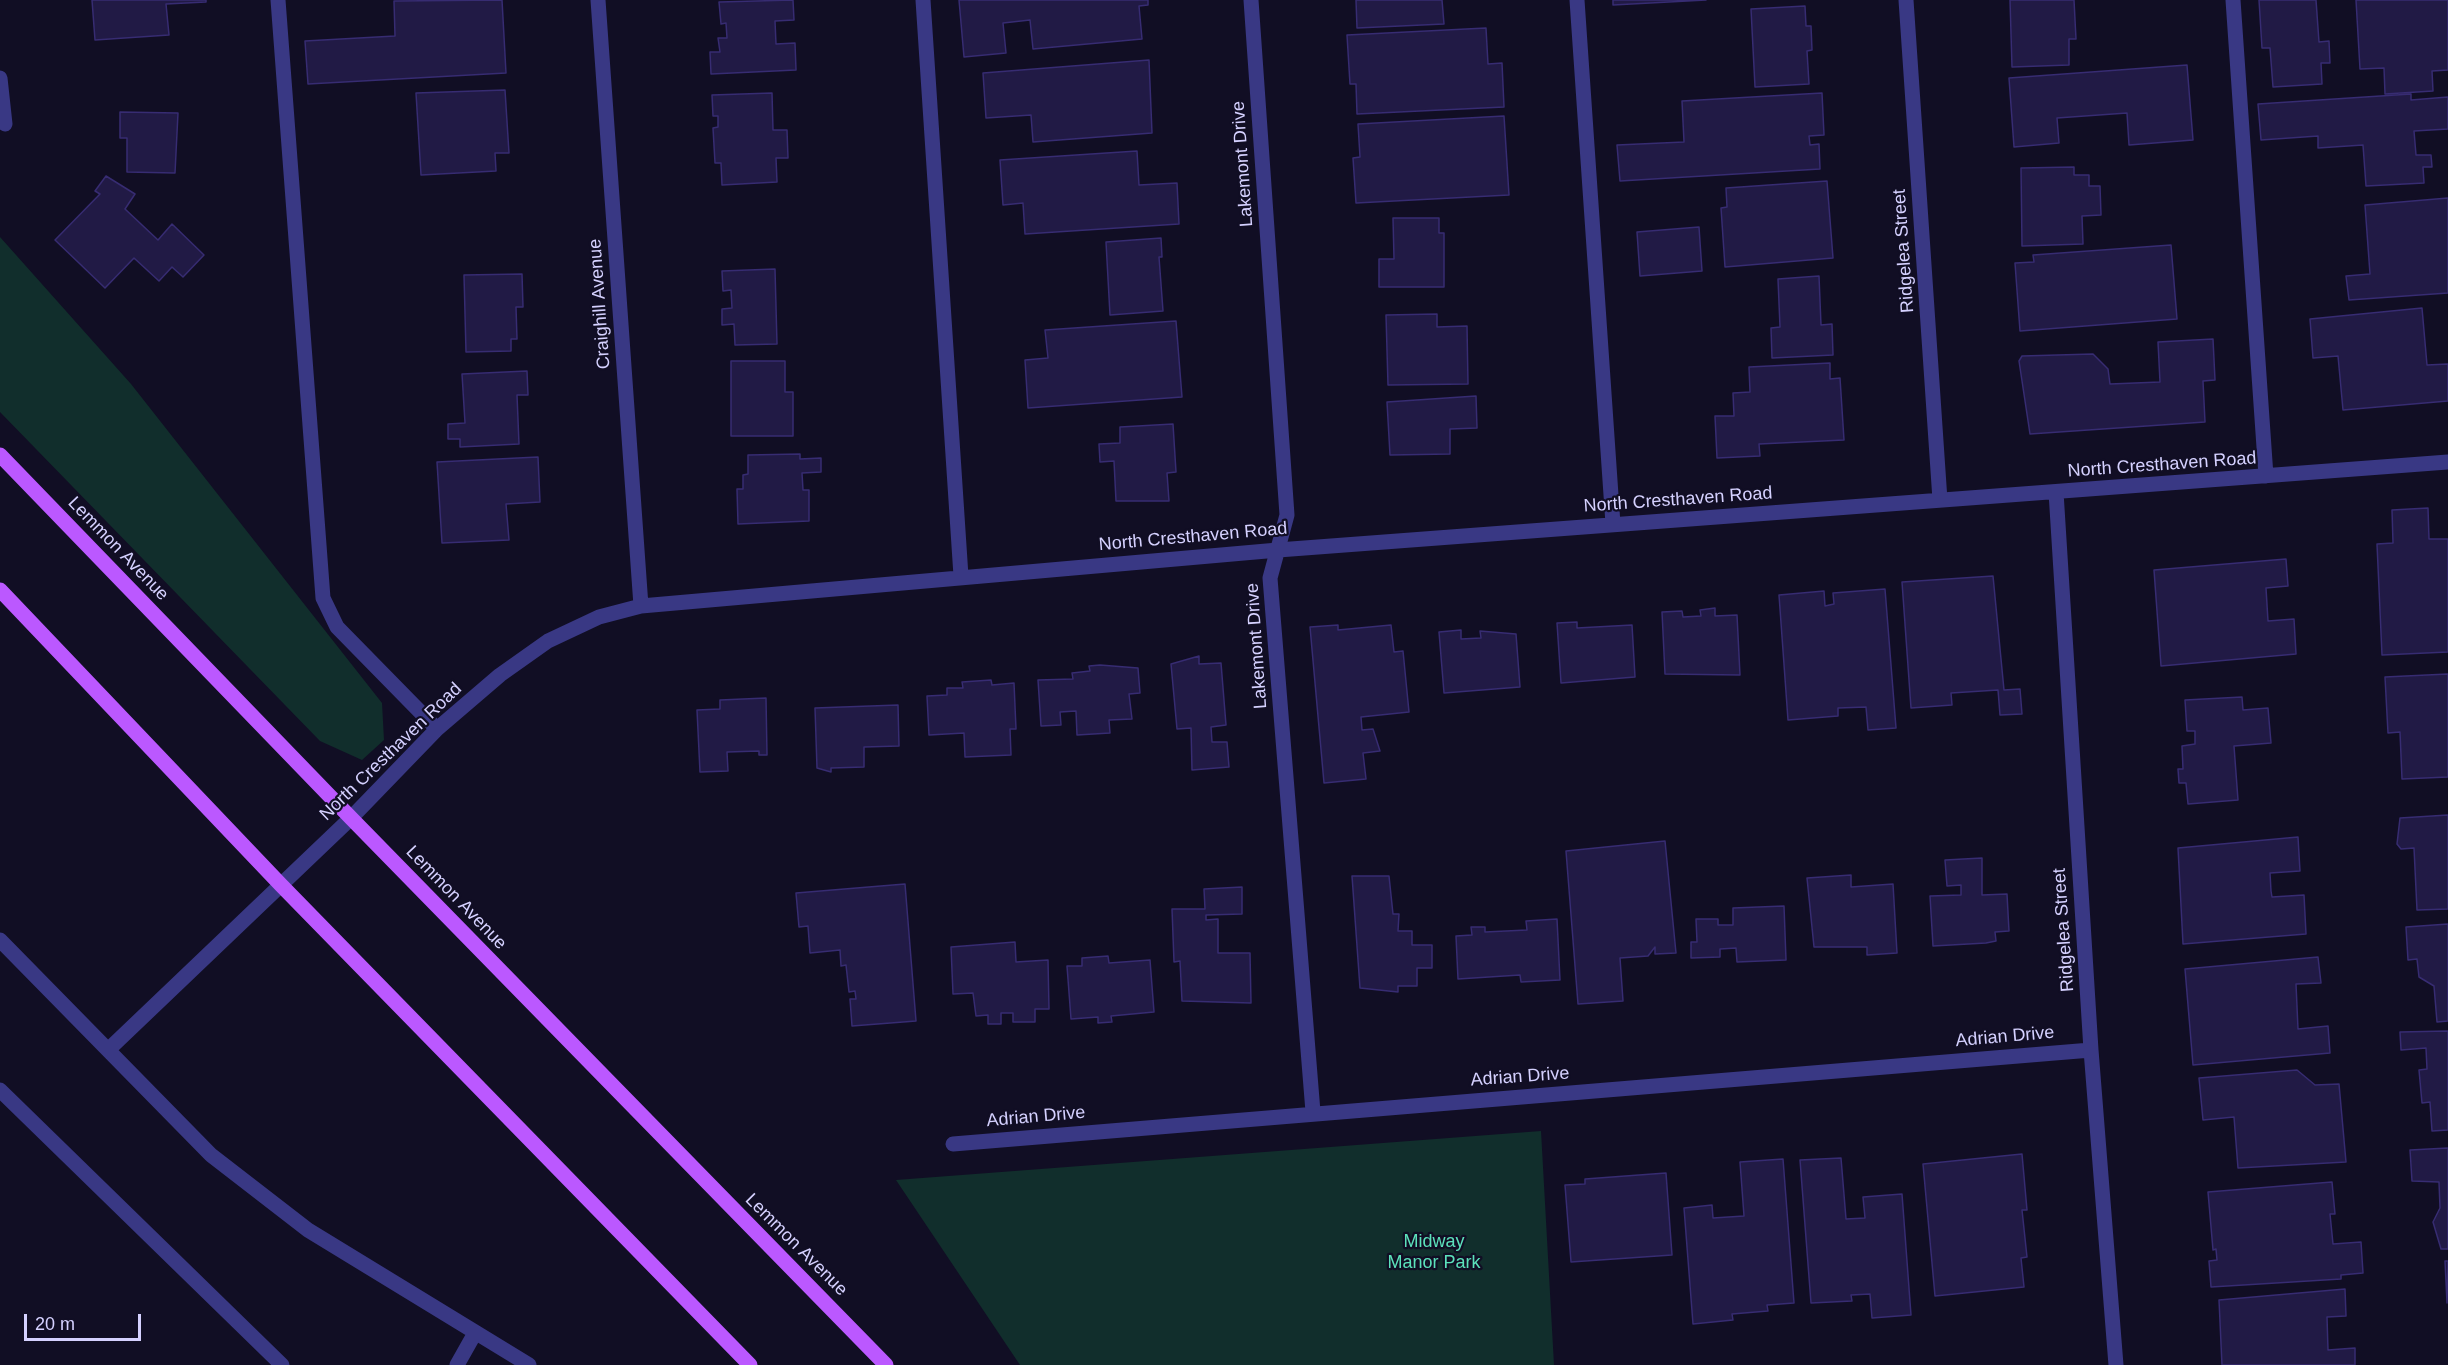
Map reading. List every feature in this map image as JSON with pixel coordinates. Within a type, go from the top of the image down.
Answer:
[{"type":"main road","name":"Lemmon Avenue","points":[[0,455],[351,819],[886,1365]]},
{"type":"main road","points":[[0,590],[281,885],[750,1365]]},
{"type":"street","points":[[278,0],[323,598],[337,627],[437,729]]},
{"type":"street","name":"Craighill Avenue","points":[[598,0],[641,606]]},
{"type":"street","points":[[923,0],[961,576]]},
{"type":"street","name":"Lakemont Drive","points":[[1251,0],[1287,515],[1270,578],[1313,1112]]},
{"type":"street","points":[[1577,0],[1613,524]]},
{"type":"street","name":"Ridgelea Street","points":[[1906,0],[1940,500]]},
{"type":"street","points":[[2232,0],[2266,476]]},
{"type":"street","points":[[0,78],[5,124]]},
{"type":"street","name":"North Cresthaven Road","points":[[108,1050],[351,819],[437,729],[500,675],[548,641],[599,617],[641,606],[961,576],[1278,550],[2448,462]]},
{"type":"street","name":"Ridgelea Street","points":[[2056,492],[2091,1050],[2116,1365]]},
{"type":"street","points":[[0,940],[211,1155],[308,1230],[529,1365]]},
{"type":"street","name":"Adrian Drive","points":[[952,1144],[1313,1112],[2091,1050]]},
{"type":"street","points":[[0,1090],[282,1365]]},
{"type":"street","points":[[457,1365],[475,1333]]},
{"type":"green space","points":[[0,237],[131,384],[382,703],[384,740],[362,760],[320,741],[0,412]]},
{"type":"green space","name":"Midway Manor Park","points":[[1541,1131],[1554,1365],[1020,1365],[896,1180]]},
{"type":"building","points":[[92,0],[206,0],[206,2],[166,4],[169,35],[95,40]]},
{"type":"building","points":[[502,0],[506,73],[308,84],[305,41],[395,36],[394,1]]},
{"type":"building","points":[[793,0],[794,20],[775,21],[776,44],[795,43],[796,70],[711,74],[710,52],[720,52],[718,38],[727,38],[726,23],[721,24],[719,2]]},
{"type":"building","points":[[959,0],[1148,0],[1148,5],[1139,6],[1142,39],[1033,49],[1030,20],[1003,23],[1006,53],[964,57]]},
{"type":"building","points":[[1356,0],[1442,0],[1444,24],[1357,28]]},
{"type":"building","points":[[1613,0],[1706,0],[1613,5]]},
{"type":"building","points":[[2010,0],[2074,0],[2076,39],[2069,39],[2069,65],[2012,67]]},
{"type":"building","points":[[2259,0],[2316,0],[2319,42],[2329,41],[2330,63],[2321,63],[2322,84],[2273,87],[2270,48],[2262,48]]},
{"type":"building","points":[[2356,0],[2448,0],[2448,70],[2432,71],[2433,91],[2385,94],[2384,68],[2360,69]]},
{"type":"building","points":[[1805,6],[1806,26],[1811,26],[1812,50],[1807,51],[1809,84],[1755,87],[1751,9]]},
{"type":"building","points":[[1486,28],[1488,64],[1502,63],[1504,107],[1357,114],[1356,84],[1350,84],[1347,35]]},
{"type":"building","points":[[1149,60],[1152,133],[1033,142],[1031,115],[986,118],[983,73]]},
{"type":"building","points":[[2187,65],[2193,140],[2129,145],[2127,113],[2057,118],[2059,143],[2014,147],[2009,78]]},
{"type":"building","points":[[505,90],[509,153],[495,153],[496,171],[421,175],[416,93]]},
{"type":"building","points":[[772,93],[773,130],[787,130],[788,158],[776,158],[777,182],[722,185],[721,163],[715,163],[713,128],[718,127],[718,116],[713,116],[712,95]]},
{"type":"building","points":[[1822,93],[1824,135],[1809,136],[1810,145],[1819,144],[1820,169],[1620,181],[1617,145],[1684,142],[1682,101]]},
{"type":"building","points":[[2411,94],[2411,100],[2448,97],[2448,129],[2414,131],[2416,155],[2431,155],[2432,167],[2423,167],[2424,183],[2366,186],[2363,145],[2318,148],[2318,136],[2261,140],[2258,104]]},
{"type":"building","points":[[120,112],[178,113],[175,173],[127,172],[127,138],[120,138]]},
{"type":"building","points":[[1504,116],[1509,195],[1356,203],[1353,158],[1360,157],[1358,124]]},
{"type":"building","points":[[1137,151],[1139,185],[1177,183],[1179,224],[1025,234],[1023,203],[1003,205],[1000,160]]},
{"type":"building","points":[[2074,167],[2074,175],[2089,175],[2089,186],[2100,186],[2101,215],[2082,216],[2083,244],[2022,246],[2021,168]]},
{"type":"building","points":[[106,176],[135,194],[125,209],[158,240],[172,224],[204,255],[183,277],[172,267],[159,281],[134,258],[105,288],[55,240],[100,194],[95,191]]},
{"type":"building","points":[[1827,181],[1833,258],[1725,267],[1721,208],[1727,207],[1726,188]]},
{"type":"building","points":[[2448,198],[2448,293],[2349,300],[2346,276],[2370,274],[2365,205]]},
{"type":"building","points":[[1393,218],[1439,218],[1439,233],[1444,233],[1444,287],[1379,287],[1379,259],[1394,259]]},
{"type":"building","points":[[1699,227],[1702,271],[1640,276],[1637,232]]},
{"type":"building","points":[[1161,238],[1162,257],[1159,257],[1163,311],[1110,315],[1106,242]]},
{"type":"building","points":[[2171,245],[2177,319],[2020,331],[2015,263],[2034,262],[2033,255]]},
{"type":"building","points":[[775,269],[777,344],[735,345],[734,324],[722,325],[722,309],[732,308],[731,290],[723,291],[722,271]]},
{"type":"building","points":[[522,274],[523,307],[516,307],[517,339],[511,339],[511,351],[466,352],[464,275]]},
{"type":"building","points":[[1819,276],[1821,325],[1832,324],[1833,355],[1772,358],[1771,328],[1780,327],[1778,279]]},
{"type":"building","points":[[2422,308],[2427,365],[2448,364],[2448,401],[2343,410],[2338,356],[2313,358],[2310,319]]},
{"type":"building","points":[[1437,314],[1437,327],[1467,326],[1468,384],[1388,385],[1386,315]]},
{"type":"building","points":[[1176,321],[1182,397],[1028,408],[1025,360],[1048,358],[1045,330]]},
{"type":"building","points":[[2213,339],[2215,380],[2203,381],[2205,422],[2030,434],[2019,361],[2022,356],[2093,354],[2108,369],[2110,384],[2160,382],[2158,342]]},
{"type":"building","points":[[731,361],[785,361],[785,392],[793,392],[793,436],[731,436]]},
{"type":"building","points":[[1830,363],[1830,379],[1840,378],[1844,440],[1759,444],[1760,456],[1717,458],[1715,416],[1734,416],[1733,393],[1750,392],[1749,367]]},
{"type":"building","points":[[527,371],[528,395],[517,395],[519,444],[460,447],[460,439],[448,439],[448,424],[465,423],[462,374]]},
{"type":"building","points":[[1476,396],[1477,428],[1450,429],[1450,454],[1390,455],[1387,402]]},
{"type":"building","points":[[1173,424],[1176,472],[1167,473],[1169,501],[1116,501],[1114,461],[1100,462],[1099,444],[1120,443],[1120,427]]},
{"type":"building","points":[[800,454],[800,459],[821,458],[821,472],[802,473],[803,490],[809,490],[809,521],[738,524],[737,489],[743,489],[743,475],[748,474],[748,455]]},
{"type":"building","points":[[538,457],[540,502],[506,504],[509,540],[442,543],[437,462]]},
{"type":"building","points":[[2428,508],[2429,539],[2448,539],[2448,652],[2382,655],[2377,544],[2393,543],[2392,510]]},
{"type":"building","points":[[2286,559],[2288,586],[2266,588],[2268,621],[2294,619],[2296,654],[2161,666],[2154,570]]},
{"type":"building","points":[[1993,576],[2004,690],[2020,689],[2022,714],[2000,715],[1998,690],[1951,693],[1952,705],[1911,708],[1902,582]]},
{"type":"building","points":[[1885,589],[1896,728],[1868,730],[1866,707],[1838,708],[1838,716],[1788,720],[1779,595],[1824,591],[1825,606],[1834,604],[1833,593]]},
{"type":"building","points":[[1715,608],[1715,616],[1737,615],[1740,675],[1665,674],[1662,612],[1682,611],[1683,617],[1701,616],[1700,610]]},
{"type":"building","points":[[1577,622],[1577,628],[1632,625],[1635,677],[1561,683],[1557,623]]},
{"type":"building","points":[[1338,625],[1338,630],[1391,625],[1394,652],[1403,651],[1409,712],[1361,717],[1362,730],[1373,729],[1380,751],[1363,753],[1366,779],[1324,783],[1310,627]]},
{"type":"building","points":[[1461,630],[1461,639],[1481,638],[1480,631],[1516,634],[1520,687],[1444,693],[1439,632]]},
{"type":"building","points":[[1199,656],[1199,664],[1221,663],[1226,725],[1211,727],[1212,742],[1227,742],[1229,767],[1192,770],[1191,728],[1177,729],[1171,664]]},
{"type":"building","points":[[1089,666],[1138,668],[1140,693],[1129,694],[1132,719],[1109,720],[1110,733],[1077,735],[1076,711],[1060,712],[1061,725],[1041,726],[1038,680],[1073,679],[1072,673],[1090,671]]},
{"type":"building","points":[[2448,674],[2448,777],[2402,779],[2400,732],[2388,733],[2385,677]]},
{"type":"building","points":[[991,680],[992,685],[1014,683],[1016,729],[1010,729],[1011,755],[965,757],[964,733],[929,735],[927,696],[947,695],[947,688],[963,688],[962,682]]},
{"type":"building","points":[[2242,697],[2243,710],[2268,708],[2271,743],[2234,746],[2238,800],[2188,804],[2186,783],[2179,783],[2178,769],[2183,769],[2182,746],[2195,744],[2195,731],[2187,731],[2185,700]]},
{"type":"building","points":[[766,698],[767,755],[759,755],[759,751],[727,752],[728,771],[700,772],[697,710],[720,709],[720,700]]},
{"type":"building","points":[[898,705],[899,746],[864,747],[864,767],[831,768],[831,772],[817,768],[815,708]]},
{"type":"building","points":[[2448,815],[2448,909],[2417,910],[2414,848],[2401,849],[2397,844],[2400,818]]},
{"type":"building","points":[[2298,837],[2300,871],[2270,873],[2271,891],[2272,897],[2304,895],[2306,934],[2183,944],[2178,848]]},
{"type":"building","points":[[1665,841],[1676,953],[1655,954],[1655,947],[1648,956],[1620,958],[1623,1001],[1578,1004],[1566,851]]},
{"type":"building","points":[[1982,858],[1982,895],[2007,894],[2009,931],[1995,932],[1996,941],[1986,943],[1933,946],[1930,896],[1961,895],[1961,885],[1947,886],[1945,860]]},
{"type":"building","points":[[1851,875],[1851,887],[1893,884],[1897,953],[1867,955],[1867,947],[1814,947],[1807,878]]},
{"type":"building","points":[[1352,876],[1389,876],[1393,914],[1399,914],[1398,931],[1412,931],[1412,945],[1432,945],[1432,968],[1417,968],[1417,986],[1398,986],[1398,992],[1360,988]]},
{"type":"building","points":[[905,884],[916,1021],[852,1026],[850,999],[856,999],[855,991],[849,992],[846,965],[841,966],[840,950],[810,953],[808,926],[799,927],[796,893]]},
{"type":"building","points":[[1242,887],[1242,914],[1206,915],[1206,920],[1218,919],[1218,953],[1250,953],[1251,1003],[1182,1001],[1180,961],[1174,962],[1172,909],[1205,909],[1204,889]]},
{"type":"building","points":[[1784,906],[1786,960],[1737,962],[1736,948],[1720,949],[1720,957],[1691,958],[1691,942],[1697,942],[1696,919],[1718,919],[1718,925],[1733,925],[1733,908]]},
{"type":"building","points":[[1557,919],[1560,980],[1521,982],[1520,975],[1458,979],[1456,936],[1472,935],[1471,927],[1485,927],[1485,932],[1527,930],[1526,921]]},
{"type":"building","points":[[2448,924],[2448,1021],[2437,1022],[2434,986],[2419,977],[2417,959],[2408,960],[2406,927]]},
{"type":"building","points":[[1015,942],[1016,962],[1048,960],[1049,1009],[1035,1009],[1035,1022],[1013,1022],[1013,1013],[1001,1013],[1001,1024],[988,1024],[988,1015],[976,1016],[973,993],[953,994],[951,947]]},
{"type":"building","points":[[1108,956],[1109,963],[1150,960],[1154,1012],[1111,1016],[1112,1022],[1098,1023],[1098,1017],[1071,1019],[1067,966],[1082,966],[1082,958]]},
{"type":"building","points":[[2318,957],[2321,983],[2296,984],[2298,1029],[2328,1026],[2330,1053],[2193,1065],[2185,969]]},
{"type":"building","points":[[2448,1031],[2448,1130],[2432,1131],[2430,1102],[2422,1103],[2419,1070],[2427,1069],[2426,1048],[2401,1050],[2400,1032]]},
{"type":"building","points":[[2297,1070],[2315,1085],[2339,1084],[2346,1162],[2238,1168],[2234,1117],[2203,1120],[2199,1078]]},
{"type":"building","points":[[2448,1148],[2448,1249],[2441,1249],[2433,1222],[2440,1208],[2439,1182],[2412,1181],[2410,1150]]},
{"type":"building","points":[[2022,1154],[2027,1210],[2022,1210],[2027,1257],[2021,1258],[2024,1287],[1935,1296],[1923,1164]]},
{"type":"building","points":[[1841,1158],[1846,1219],[1865,1218],[1863,1197],[1902,1194],[1911,1315],[1872,1318],[1870,1294],[1851,1295],[1852,1301],[1811,1303],[1800,1160]]},
{"type":"building","points":[[1783,1159],[1794,1303],[1767,1305],[1768,1311],[1732,1314],[1733,1320],[1693,1324],[1684,1208],[1712,1205],[1713,1218],[1744,1216],[1740,1162]]},
{"type":"building","points":[[1666,1173],[1672,1255],[1571,1262],[1565,1185],[1585,1184],[1585,1179]]},
{"type":"building","points":[[2332,1182],[2335,1214],[2330,1214],[2333,1244],[2361,1242],[2363,1273],[2341,1275],[2341,1279],[2211,1287],[2209,1261],[2217,1260],[2216,1249],[2213,1250],[2208,1192]]},
{"type":"building","points":[[2445,1261],[2448,1261],[2447,1303]]},
{"type":"building","points":[[2345,1289],[2346,1316],[2327,1317],[2328,1350],[2355,1348],[2355,1365],[2222,1365],[2219,1300]]}]
